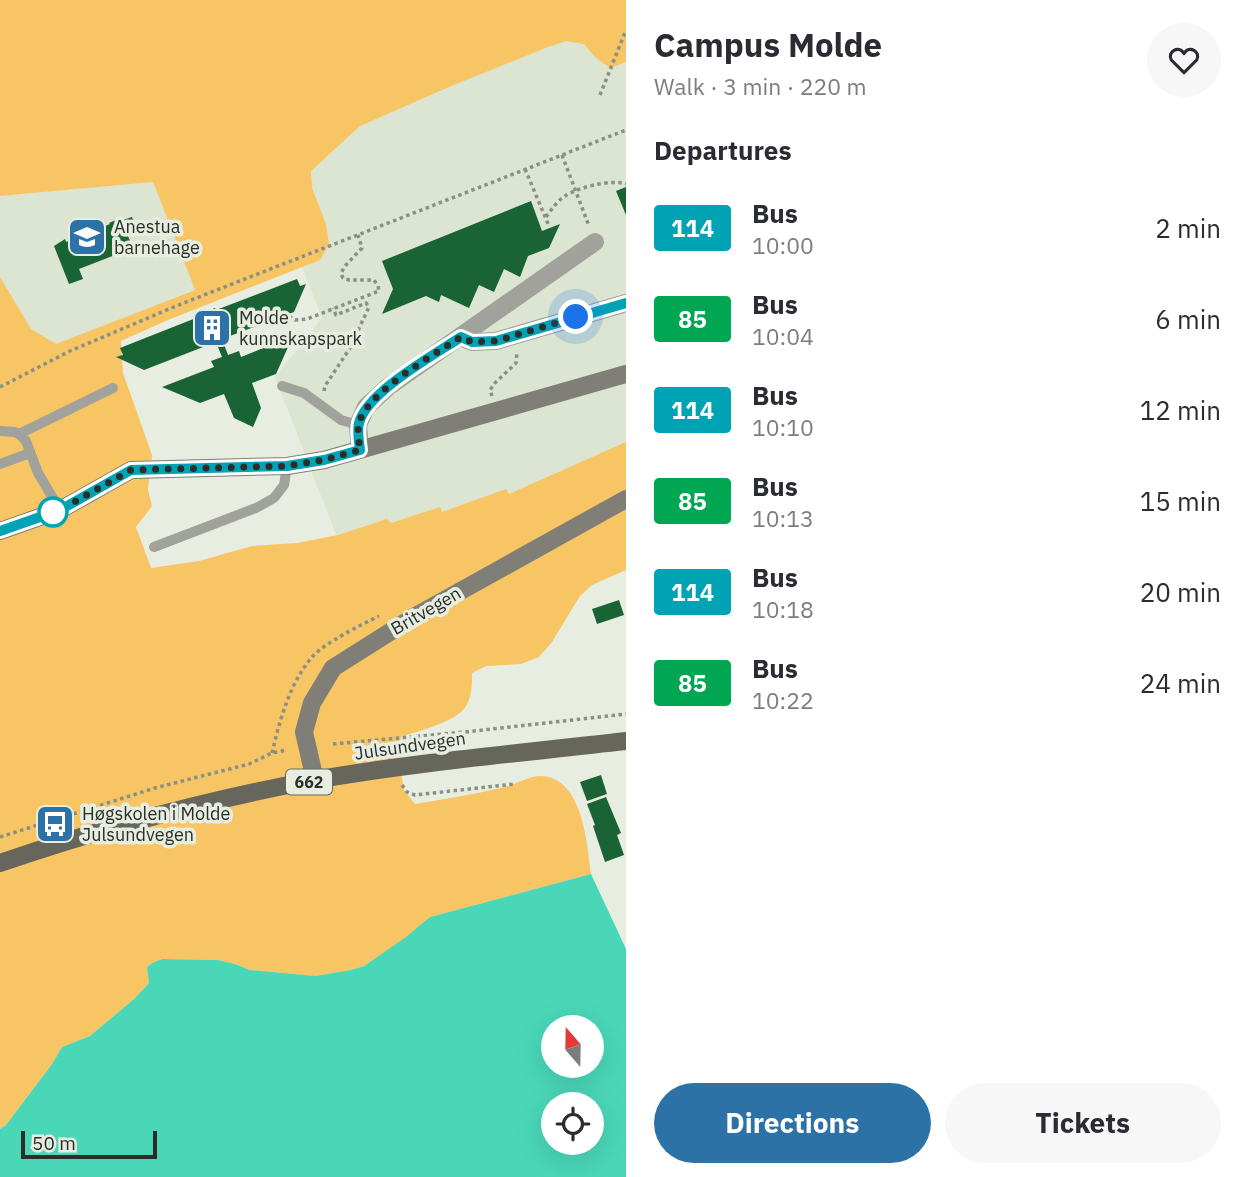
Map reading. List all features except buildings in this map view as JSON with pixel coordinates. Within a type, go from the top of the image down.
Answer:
[{"type":"main road","name":"Julsundvegen","points":[[0,863],[164,814],[315,780],[626,741]]},
{"type":"street","points":[[360,450],[358,425],[366,407],[388,387],[595,242]]},
{"type":"street","points":[[461,337],[472,342],[496,341],[626,303]]},
{"type":"street","points":[[0,531],[60,510],[131,470],[287,466],[324,460],[626,374]]},
{"type":"street","name":"Britvegen","points":[[315,780],[304,732],[312,703],[333,668],[412,618],[626,499]]},
{"type":"lane","points":[[282,386],[304,393],[341,420],[358,425]]},
{"type":"lane","points":[[19,434],[113,388]]},
{"type":"lane","points":[[0,431],[19,434],[26,441],[38,473],[60,510]]},
{"type":"lane","points":[[0,464],[30,453]]},
{"type":"lane","points":[[154,547],[256,508],[274,498],[284,485],[287,466]]},
{"type":"path","points":[[600,95],[626,30]]},
{"type":"path","points":[[0,387],[70,351],[181,304],[626,130]]},
{"type":"path","points":[[562,155],[595,242]]},
{"type":"path","points":[[525,169],[549,226]]},
{"type":"path","points":[[546,217],[557,202],[576,190],[612,182],[626,184]]},
{"type":"path","points":[[289,316],[295,320],[307,319],[379,291],[374,280],[349,280],[341,274],[362,248],[358,235]]},
{"type":"path","points":[[322,405],[325,386],[350,348],[369,307],[366,303],[336,315],[333,308]]},
{"type":"path","points":[[495,412],[490,390],[516,363],[518,356],[514,336]]},
{"type":"path","points":[[333,744],[626,714]]},
{"type":"path","points":[[0,837],[155,788],[249,764],[272,752],[287,750]]},
{"type":"shaded area","points":[[0,0],[626,0],[626,62],[610,68],[584,44],[566,41],[449,87],[360,126],[311,171],[312,188],[326,224],[329,244],[320,260],[121,341],[123,373],[152,455],[148,490],[152,506],[136,527],[151,568],[199,561],[252,546],[297,543],[338,535],[387,519],[391,523],[440,507],[442,512],[506,489],[509,494],[626,442],[626,570],[592,585],[580,596],[552,642],[539,657],[521,664],[486,666],[472,673],[469,699],[461,712],[436,725],[401,737],[398,755],[404,790],[415,804],[505,787],[537,776],[556,780],[566,788],[580,814],[591,874],[430,917],[407,937],[364,966],[351,970],[315,976],[250,970],[218,960],[162,959],[152,963],[147,967],[149,983],[90,1036],[62,1047],[6,1125],[0,1129],[0,277],[31,329],[56,344],[195,290],[153,182],[0,196]]},
{"type":"shaded area","points":[[626,0],[626,537],[385,661],[275,377],[322,318],[295,248],[297,179],[454,39]]},
{"type":"shaded area","name":"Anestua barnehage","points":[[153,182],[195,290],[57,344],[0,379],[0,196]]},
{"type":"shaded area","points":[[591,874],[626,949],[626,1177],[0,1177],[0,1129],[6,1125],[62,1047],[90,1036],[149,983],[147,967],[152,963],[162,959],[218,960],[250,970],[315,976],[364,966],[430,917]]},
{"type":"bus line","name":"114","points":[[0,531],[60,510],[131,470],[287,466],[360,450],[358,425],[366,407],[388,387],[461,337],[472,342],[496,341],[626,303]]},
{"type":"place","name":"Anestua barnehage","points":[[87,237]]},
{"type":"place","name":"Molde kunnskapspark","points":[[212,328]]},
{"type":"place","name":"Høgskolen i Molde Julsundvegen","points":[[55,824]]},
{"type":"route","points":[[53,512],[131,470],[287,466],[360,450],[358,425],[366,407],[388,387],[461,337],[472,342],[496,341],[576,317]]}]
